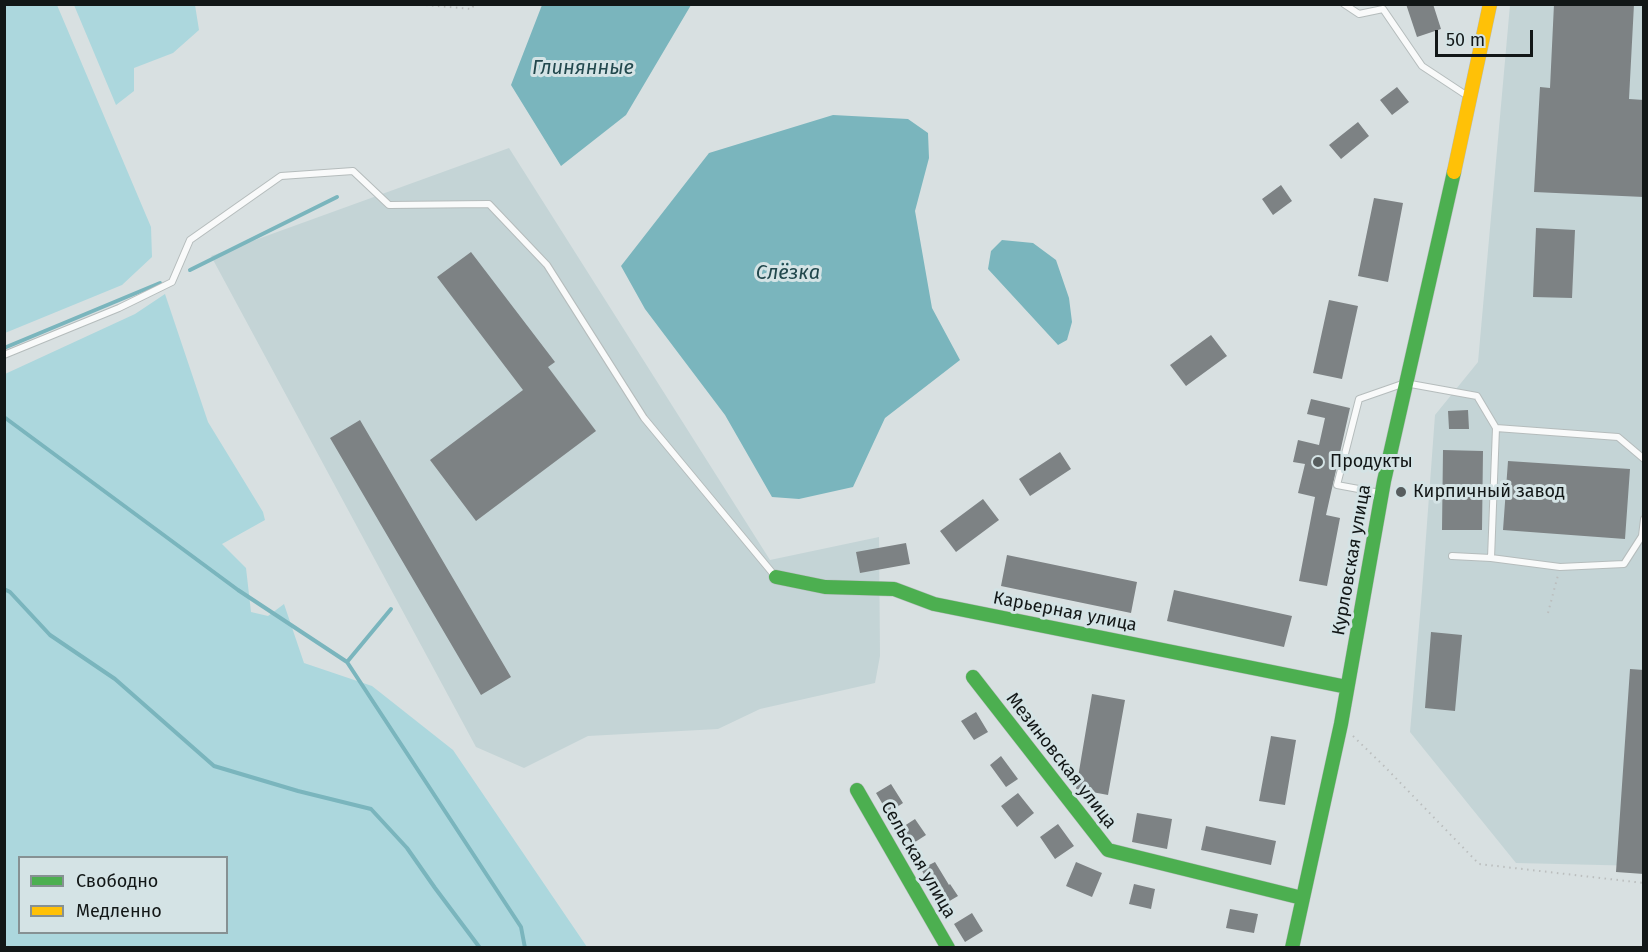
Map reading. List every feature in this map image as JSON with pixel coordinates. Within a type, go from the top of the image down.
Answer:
[{"type":"street","name":"Курловская улица","points":[[1292,948],[1341,724],[1382,493],[1405,383],[1471,98],[1490,4]]},
{"type":"street","name":"Карьерная улица","points":[[776,577],[825,587],[894,589],[934,604],[1347,687]]},
{"type":"street","name":"Мезиновская улица","points":[[973,677],[1108,850],[1302,898]]},
{"type":"street","name":"Сельская улица","points":[[857,790],[948,948]]},
{"type":"lane","points":[[1344,4],[1359,14],[1383,9],[1422,66],[1471,98]]},
{"type":"lane","points":[[4,355],[120,308],[172,282],[190,240],[281,176],[353,171],[388,205],[489,204],[547,265],[644,418],[776,577]]},
{"type":"lane","points":[[1382,493],[1337,485],[1359,399],[1405,383],[1477,396],[1496,428],[1491,558]]},
{"type":"lane","points":[[1496,428],[1618,437],[1644,459]]},
{"type":"lane","points":[[1452,556],[1491,558],[1560,567],[1624,564],[1642,536],[1644,519]]},
{"type":"path","points":[[414,4],[472,9],[474,4]]},
{"type":"path","points":[[1548,613],[1560,567]]},
{"type":"path","points":[[1341,724],[1479,864],[1644,882]]},
{"type":"shaded area","points":[[5,4],[57,5],[151,227],[152,257],[122,285],[5,333]]},
{"type":"shaded area","points":[[74,5],[195,5],[199,30],[173,53],[134,68],[134,91],[116,105]]},
{"type":"shaded area","points":[[1510,5],[1643,5],[1643,866],[1516,863],[1410,732],[1435,415],[1478,362]]},
{"type":"shaded area","points":[[509,148],[770,560],[879,537],[880,656],[875,683],[760,709],[718,729],[588,736],[524,768],[476,747],[211,256]]},
{"type":"shaded area","points":[[165,294],[208,422],[263,512],[265,520],[222,544],[246,568],[251,612],[268,616],[284,604],[304,663],[372,686],[453,750],[587,947],[5,947],[5,374],[135,314]]},
{"type":"water","name":"Глинянные","points":[[542,5],[691,5],[626,115],[561,166],[511,85]]},
{"type":"water","name":"Слёзка","points":[[833,115],[908,119],[928,133],[929,158],[915,211],[932,308],[960,360],[885,418],[853,487],[799,499],[772,497],[725,415],[645,309],[621,266],[709,153]]},
{"type":"water","points":[[1002,240],[1033,243],[1056,260],[1069,298],[1072,322],[1067,340],[1058,345],[988,269],[991,251]]},
{"type":"building","points":[[1406,4],[1433,4],[1441,29],[1417,37]]},
{"type":"building","points":[[1554,4],[1634,4],[1629,99],[1644,100],[1644,197],[1534,192],[1540,87],[1550,88]]},
{"type":"building","points":[[1397,87],[1409,102],[1392,115],[1380,100]]},
{"type":"building","points":[[1358,122],[1369,136],[1341,159],[1329,145]]},
{"type":"building","points":[[1281,185],[1292,201],[1273,215],[1262,199]]},
{"type":"building","points":[[1374,198],[1403,203],[1388,282],[1358,276]]},
{"type":"building","points":[[1536,228],[1575,230],[1572,298],[1533,297]]},
{"type":"building","points":[[471,252],[555,362],[548,367],[596,431],[476,521],[430,460],[523,390],[437,277]]},
{"type":"building","points":[[1329,300],[1358,306],[1342,379],[1313,373]]},
{"type":"building","points":[[1211,335],[1227,356],[1186,386],[1170,365]]},
{"type":"building","points":[[1311,399],[1350,408],[1326,515],[1340,518],[1327,586],[1299,581],[1315,497],[1298,493],[1305,464],[1293,462],[1298,440],[1319,445],[1325,418],[1307,414]]},
{"type":"building","points":[[1468,410],[1469,429],[1449,429],[1448,411]]},
{"type":"building","points":[[360,420],[511,677],[481,695],[330,438]]},
{"type":"building","points":[[1443,450],[1483,451],[1482,530],[1442,530]]},
{"type":"building","points":[[1060,452],[1071,469],[1030,496],[1019,479]]},
{"type":"building","points":[[1508,461],[1630,469],[1625,539],[1503,530]]},
{"type":"building","points":[[983,499],[999,520],[956,552],[940,531]]},
{"type":"building","points":[[906,543],[910,564],[860,573],[856,552]]},
{"type":"building","points":[[1007,555],[1137,582],[1131,613],[1001,586]]},
{"type":"building","points":[[1174,590],[1292,616],[1284,647],[1167,621]]},
{"type":"building","points":[[1431,632],[1462,635],[1455,711],[1425,708]]},
{"type":"building","points":[[1630,669],[1644,670],[1644,874],[1616,872]]},
{"type":"building","points":[[1092,694],[1125,700],[1108,795],[1076,789]]},
{"type":"building","points":[[976,712],[988,732],[974,740],[961,721]]},
{"type":"building","points":[[1271,736],[1296,740],[1285,805],[1259,801]]},
{"type":"building","points":[[1001,756],[1018,779],[1006,787],[990,765]]},
{"type":"building","points":[[891,784],[903,803],[888,813],[876,793]]},
{"type":"building","points":[[1018,793],[1034,813],[1017,827],[1001,806]]},
{"type":"building","points":[[1137,813],[1172,819],[1167,849],[1132,842]]},
{"type":"building","points":[[915,819],[926,835],[909,846],[898,830]]},
{"type":"building","points":[[1058,824],[1074,846],[1055,859],[1040,837]]},
{"type":"building","points":[[1206,826],[1276,841],[1271,865],[1201,850]]},
{"type":"building","points":[[935,862],[958,896],[941,906],[921,869]]},
{"type":"building","points":[[1076,862],[1102,873],[1092,897],[1066,886]]},
{"type":"building","points":[[1134,884],[1155,889],[1151,909],[1129,904]]},
{"type":"building","points":[[1230,909],[1258,914],[1254,933],[1226,928]]},
{"type":"building","points":[[972,913],[983,931],[965,942],[954,924]]},
{"type":"waterway","points":[[190,270],[337,197]]},
{"type":"waterway","points":[[4,348],[160,283]]},
{"type":"waterway","points":[[4,417],[238,590],[347,662],[521,927],[525,948]]},
{"type":"waterway","points":[[4,589],[10,592],[50,635],[115,679],[214,766],[298,791],[371,809],[407,848],[480,948]]},
{"type":"waterway","points":[[347,662],[391,609]]},
{"type":"traffic: fast","points":[[1292,948],[1341,724],[1384,481],[1454,172]]},
{"type":"traffic: fast","points":[[776,577],[825,587],[894,589],[934,604],[1347,687]]},
{"type":"traffic: fast","points":[[973,677],[1108,850],[1302,898]]},
{"type":"traffic: fast","points":[[857,790],[948,948]]},
{"type":"traffic: slow","points":[[1454,172],[1490,4]]},
{"type":"place","name":"Продукты","points":[[1318,462]]},
{"type":"place","name":"Кирпичный завод","points":[[1401,492]]}]
